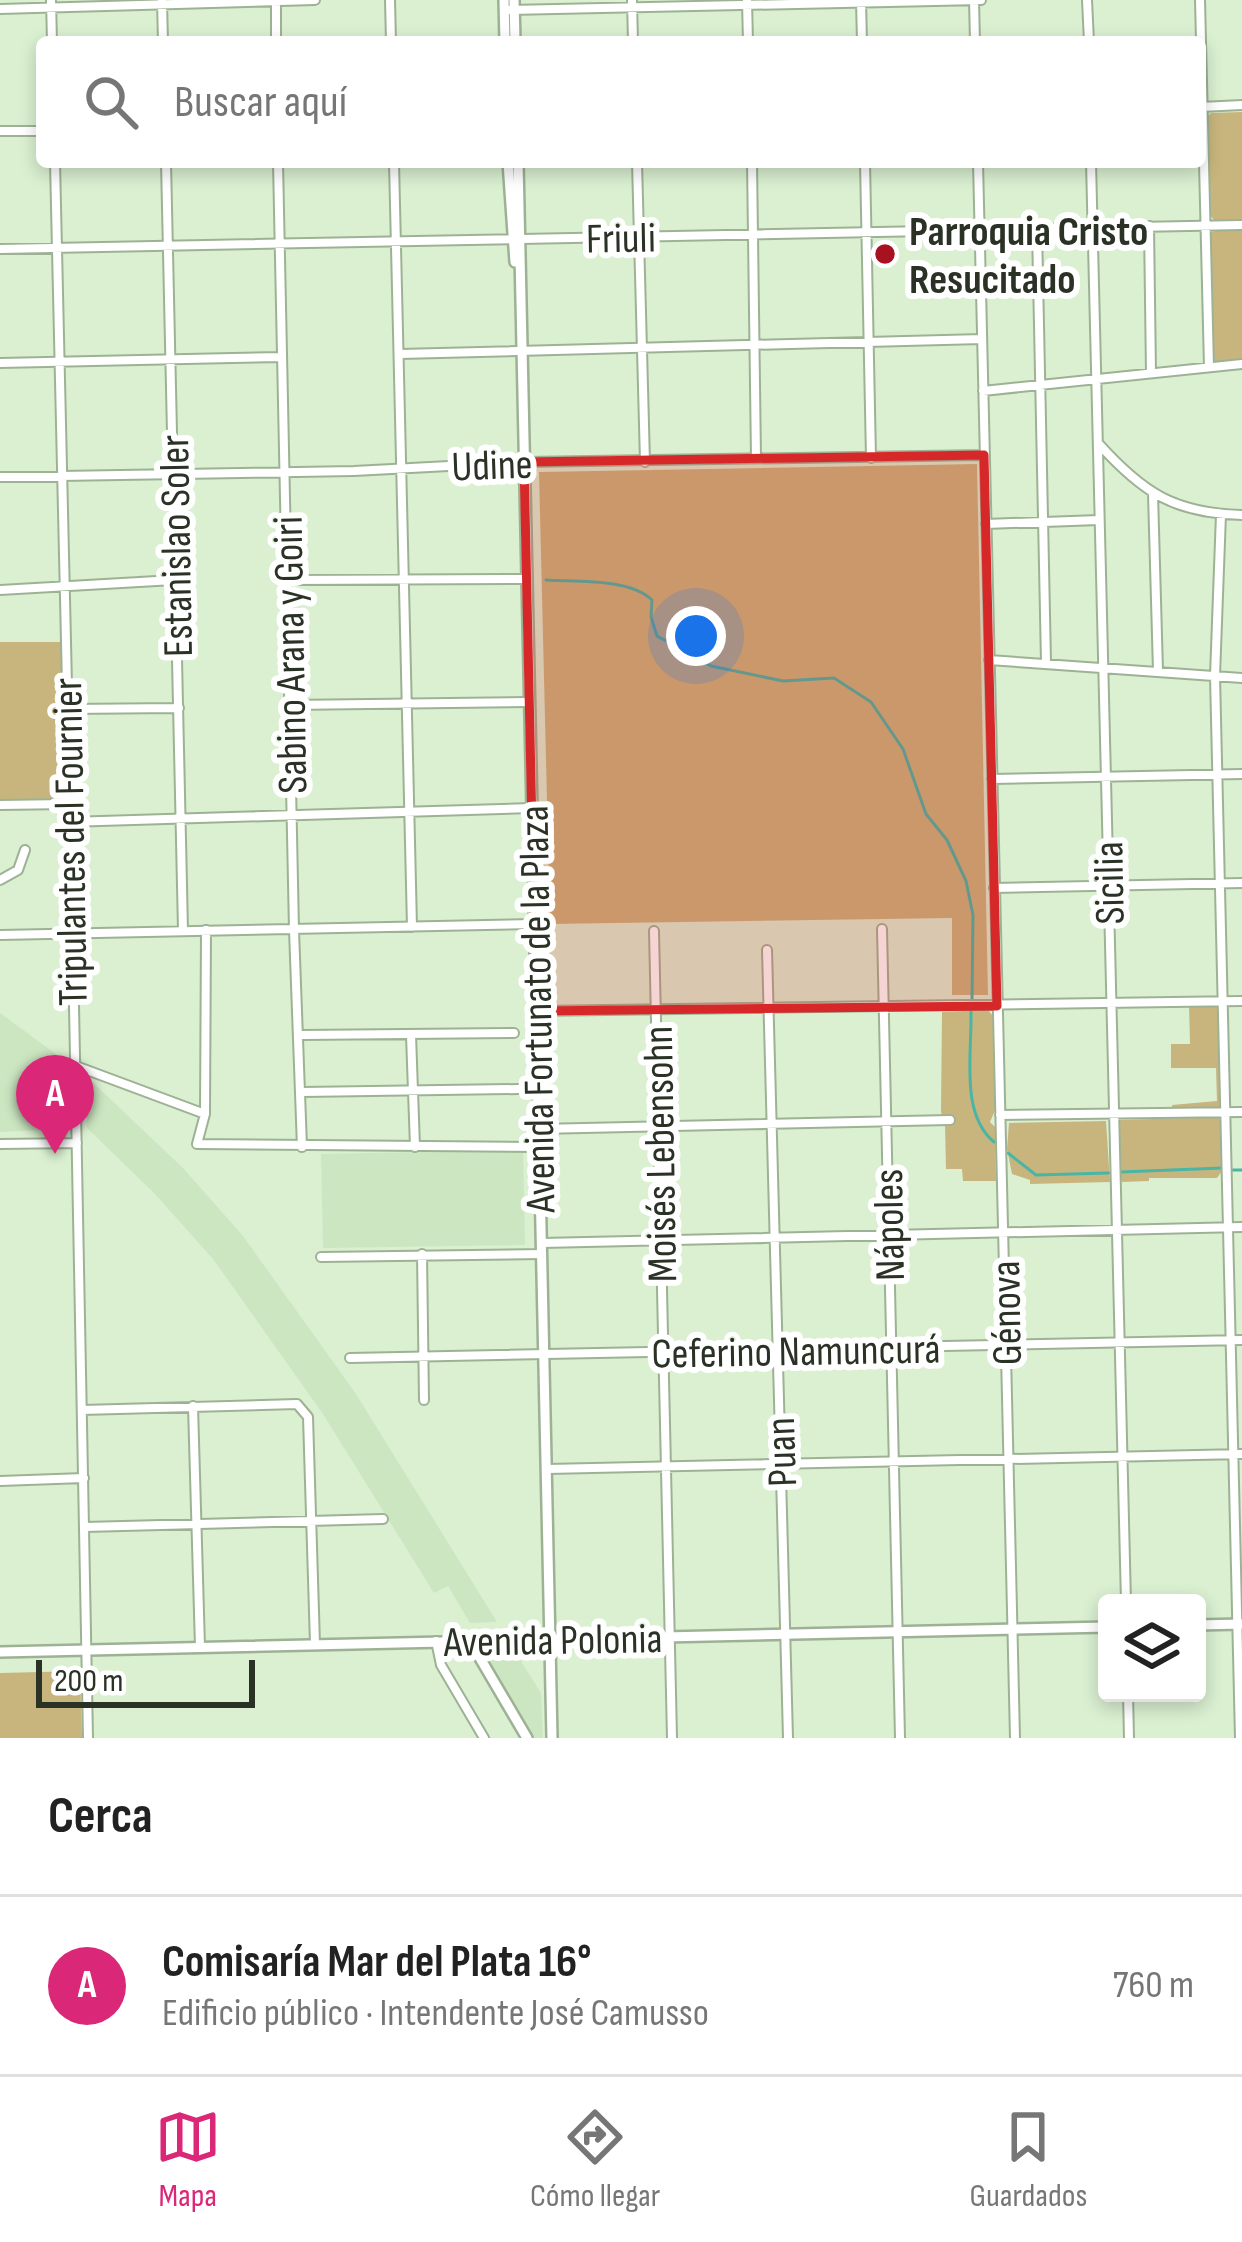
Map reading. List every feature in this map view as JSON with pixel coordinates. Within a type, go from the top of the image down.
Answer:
[{"type":"main road","points":[[506,36],[509,5]]},
{"type":"main road","points":[[509,5],[514,36]]},
{"type":"main road","name":"Avenida Fortunato de la Plaza","points":[[509,168],[521,351],[552,1738]]},
{"type":"main road","name":"Avenida Fortunato de la Plaza","points":[[516,239],[518,168]]},
{"type":"main road","points":[[1206,1625],[1240,1624]]},
{"type":"main road","name":"Avenida Polonia","points":[[0,1652],[1098,1627]]},
{"type":"main road","points":[[470,1640],[527,1738]]},
{"type":"street","points":[[276,0],[277,36]]},
{"type":"street","points":[[0,9],[315,0]]},
{"type":"street","points":[[390,0],[392,36]]},
{"type":"street","points":[[509,5],[977,0],[975,36]]},
{"type":"street","points":[[1088,0],[1088,36]]},
{"type":"street","points":[[1200,0],[1200,36]]},
{"type":"street","points":[[861,1],[862,36]]},
{"type":"street","points":[[162,3],[163,36]]},
{"type":"street","points":[[632,3],[633,36]]},
{"type":"street","points":[[747,3],[748,36]]},
{"type":"street","points":[[51,4],[52,36]]},
{"type":"street","points":[[1206,107],[1242,105]]},
{"type":"street","points":[[0,131],[36,131]]},
{"type":"street","name":"Tripulantes del Fournier","points":[[55,168],[88,1738]]},
{"type":"street","name":"Estanislao Soler","points":[[166,168],[183,930]]},
{"type":"street","name":"Sabino Arana y Goiri","points":[[278,168],[302,1147]]},
{"type":"street","points":[[394,168],[412,927]]},
{"type":"street","points":[[637,168],[645,462]]},
{"type":"street","points":[[752,168],[756,458]]},
{"type":"street","points":[[865,168],[871,458]]},
{"type":"street","points":[[978,168],[989,660],[1242,678]]},
{"type":"street","name":"Sicilia","points":[[1091,168],[1126,1594]]},
{"type":"street","points":[[1204,168],[1209,367]]},
{"type":"street","name":"Friuli","points":[[0,250],[1242,225]]},
{"type":"street","points":[[1149,226],[1151,373]]},
{"type":"street","points":[[1036,229],[1046,662]]},
{"type":"street","points":[[400,354],[982,340]]},
{"type":"street","points":[[0,363],[282,357]]},
{"type":"street","points":[[983,391],[1242,364]]},
{"type":"street","points":[[1097,442],[1154,494],[1182,508],[1242,514]]},
{"type":"street","name":"Udine","points":[[0,477],[985,455]]},
{"type":"street","points":[[1154,494],[1158,671]]},
{"type":"street","points":[[1221,514],[1215,676],[1229,1227],[1237,1340],[1240,1738]]},
{"type":"street","points":[[986,524],[1099,520]]},
{"type":"street","points":[[288,580],[526,579]]},
{"type":"street","points":[[0,590],[174,580]]},
{"type":"street","name":"Génova","points":[[989,660],[1015,1738]]},
{"type":"street","points":[[290,706],[529,702]]},
{"type":"street","points":[[66,709],[179,708]]},
{"type":"street","points":[[992,779],[1242,774]]},
{"type":"street","points":[[0,805],[68,804]]},
{"type":"street","points":[[68,822],[531,808]]},
{"type":"street","points":[[0,880],[18,870],[26,850]]},
{"type":"street","points":[[994,888],[1242,883]]},
{"type":"street","points":[[0,935],[534,924]]},
{"type":"street","name":"Nápoles","points":[[882,929],[900,1738]]},
{"type":"street","points":[[206,930],[205,1114],[197,1144],[539,1147]]},
{"type":"street","name":"Moisés Lebensohn","points":[[654,931],[672,1738]]},
{"type":"street","name":"Puan","points":[[767,950],[788,1738]]},
{"type":"street","points":[[536,1012],[1242,1001]]},
{"type":"street","points":[[301,1035],[514,1033]]},
{"type":"street","points":[[410,1034],[415,1147]]},
{"type":"street","points":[[74,1066],[205,1114]]},
{"type":"street","points":[[302,1092],[519,1089]]},
{"type":"street","points":[[1000,1115],[1242,1112]]},
{"type":"street","points":[[539,1129],[950,1120]]},
{"type":"street","points":[[0,1144],[77,1143]]},
{"type":"street","points":[[321,1257],[661,1240],[1242,1227]]},
{"type":"street","points":[[422,1254],[424,1400]]},
{"type":"street","name":"Ceferino Namuncurá","points":[[350,1358],[1237,1340]]},
{"type":"street","points":[[82,1410],[297,1404],[308,1417],[315,1644]]},
{"type":"street","points":[[193,1406],[200,1647]]},
{"type":"street","points":[[547,1468],[1238,1454]]},
{"type":"street","points":[[0,1480],[84,1478]]},
{"type":"street","points":[[85,1528],[383,1519]]},
{"type":"street","points":[[436,1641],[441,1665],[484,1738]]},
{"type":"street","points":[[1128,1702],[1129,1738]]},
{"type":"highlighted area","points":[[984,455],[997,1006],[536,1011],[524,462]]},
{"type":"shaded area","points":[[1242,112],[1242,220],[1214,220],[1209,214],[1207,117]]},
{"type":"shaded area","points":[[1242,227],[1242,361],[1217,363],[1213,359],[1209,232]]},
{"type":"shaded area","points":[[977,464],[988,995],[952,995],[952,918],[550,924],[539,472]]},
{"type":"shaded area","points":[[0,642],[61,642],[62,800],[0,801]]},
{"type":"shaded area","points":[[1216,1004],[1220,1009],[1221,1109],[1172,1111],[1172,1105],[1217,1101],[1216,1068],[1171,1068],[1171,1044],[1190,1044],[1189,1005]]},
{"type":"shaded area","points":[[988,1010],[993,1016],[996,1108],[990,1122],[995,1127],[996,1181],[963,1181],[962,1169],[946,1169],[945,1124],[953,1123],[953,1117],[942,1116],[941,1111],[942,1012]]},
{"type":"shaded area","points":[[0,1013],[68,1063],[68,1111],[61,1129],[0,1132]]},
{"type":"shaded area","points":[[87,1077],[183,1168],[243,1236],[356,1394],[497,1622],[470,1623],[448,1586],[434,1593],[323,1414],[213,1259],[87,1128]]},
{"type":"shaded area","points":[[1218,1117],[1222,1171],[1217,1178],[1122,1182],[1119,1120]]},
{"type":"shaded area","points":[[1106,1121],[1110,1182],[1030,1184],[1012,1174],[1009,1123]]},
{"type":"shaded area","points":[[523,1150],[525,1245],[323,1248],[321,1154]]},
{"type":"shaded area","points":[[484,1655],[517,1655],[541,1693],[543,1738],[535,1738]]},
{"type":"shaded area","points":[[80,1671],[82,1738],[0,1738],[0,1673]]},
{"type":"waterway","points":[[546,580],[602,582],[642,593],[652,600],[657,636],[711,666],[783,681],[834,678],[871,702],[903,749],[926,814],[947,840],[966,881],[973,915],[972,1001]]},
{"type":"waterway","points":[[971,1012],[972,1100],[983,1130],[994,1142]]},
{"type":"waterway","points":[[1008,1153],[1036,1175],[1109,1173]]},
{"type":"waterway","points":[[1121,1172],[1222,1168]]},
{"type":"waterway","points":[[1233,1170],[1242,1170]]},
{"type":"place","name":"Parroquia Cristo Resucitado","points":[[885,254]]},
{"type":"place","name":"Comisaría Mar del Plata 16°","points":[[55,1154]]}]
